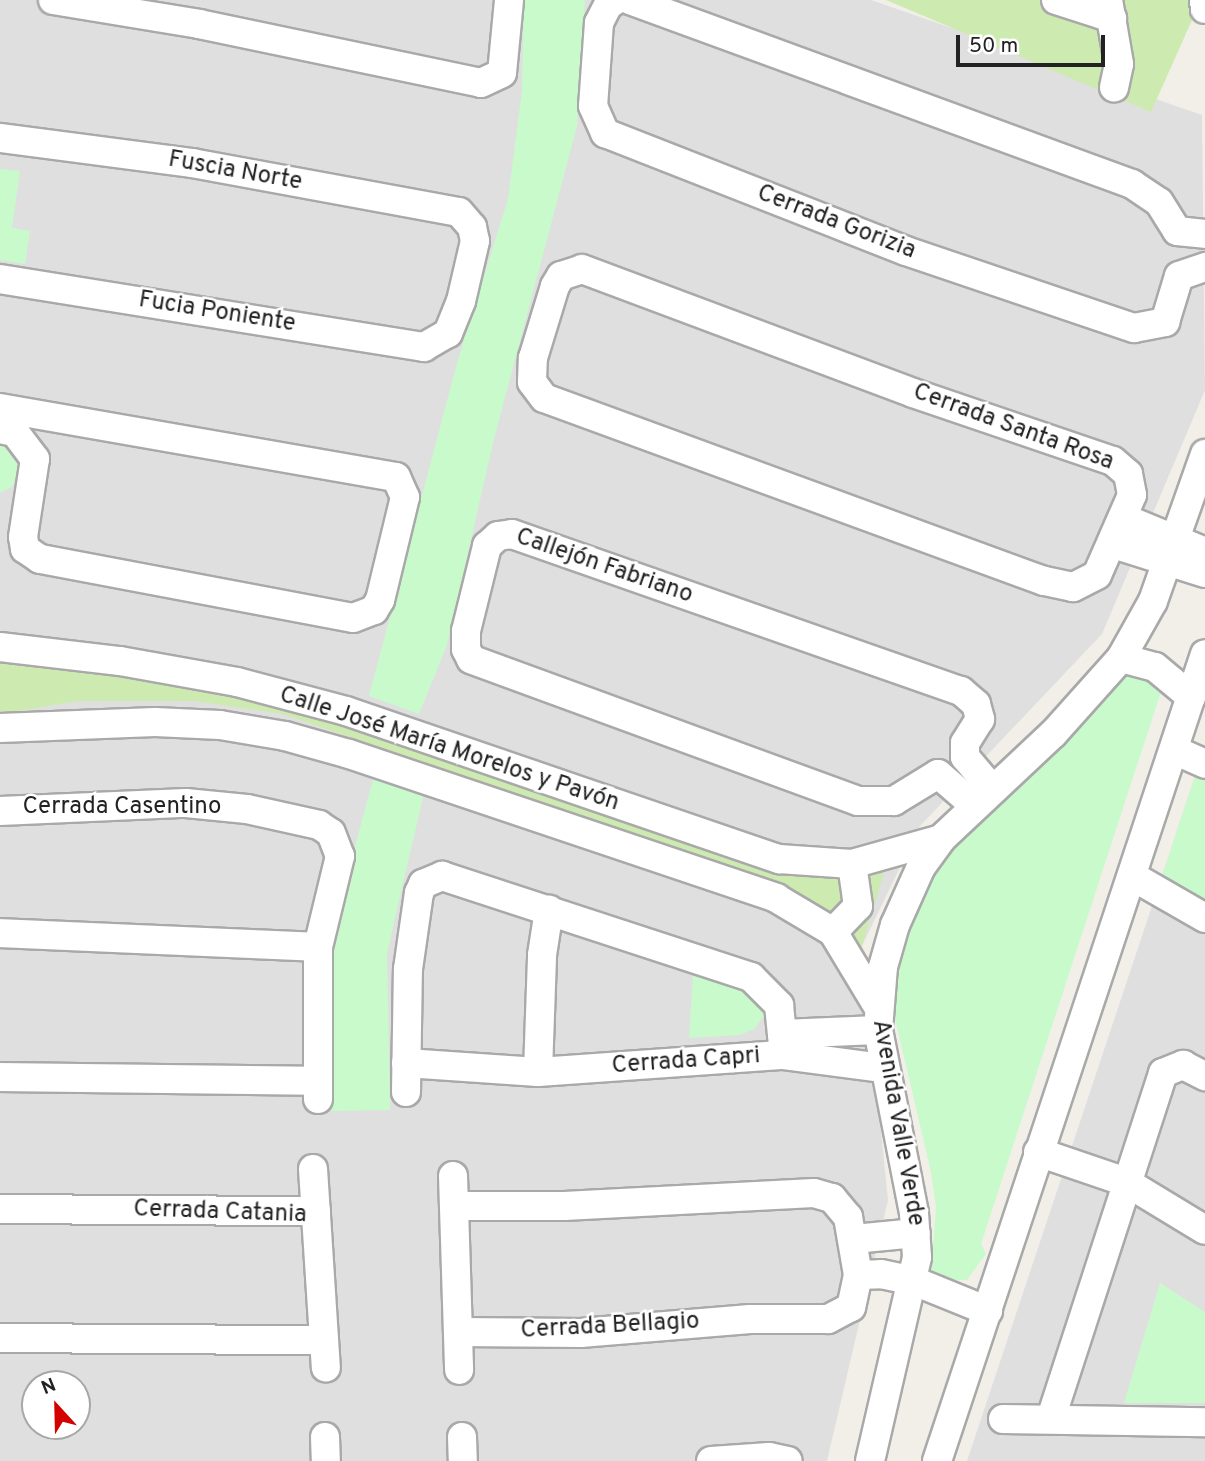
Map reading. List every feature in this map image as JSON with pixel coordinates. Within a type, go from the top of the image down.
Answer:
[{"type":"street","points":[[52,0],[199,24],[481,83],[502,73],[509,0]]},
{"type":"street","name":"Cerrada Gorizia","points":[[615,0],[608,5],[599,23],[593,106],[605,133],[906,251],[1116,323],[1159,326],[1172,311],[1176,283],[1185,271],[1205,267]]},
{"type":"street","points":[[630,0],[1132,184],[1159,202],[1171,226],[1184,234],[1205,234]]},
{"type":"street","points":[[1056,0],[1110,9],[1119,64],[1114,87]]},
{"type":"street","points":[[1203,0],[1205,9]]},
{"type":"street","name":"Fuscia Norte","points":[[0,138],[192,163],[459,212],[467,218],[474,241],[461,301],[448,333],[433,345]]},
{"type":"street","name":"Cerrada Santa Rosa","points":[[571,270],[599,272],[913,393],[1097,454],[1128,474],[1132,495],[1118,531],[1091,582],[1059,586],[544,398],[532,382],[531,370],[555,286],[571,270]]},
{"type":"street","name":"Fucia Poniente","points":[[0,279],[414,348],[433,345]]},
{"type":"street","points":[[3,422],[48,413],[396,477],[405,498],[374,610],[353,618],[40,559],[25,550],[23,537],[35,459],[48,413]]},
{"type":"street","points":[[3,422],[24,440],[35,459]]},
{"type":"street","name":"Avenida Valle Verde","points":[[870,1461],[914,1282],[916,1233],[883,1068],[878,1018],[895,925],[940,839],[1053,734],[1121,658],[1172,552],[1205,454]]},
{"type":"street","points":[[1118,531],[1172,552],[1205,573]]},
{"type":"street","name":"Callejón Fabriano","points":[[512,534],[961,691],[976,704],[980,719],[965,743],[965,757],[984,797],[942,774],[929,777],[894,802],[858,800],[471,659],[466,649],[466,631],[487,547],[498,536],[512,534]]},
{"type":"street","points":[[1172,552],[1205,552]]},
{"type":"street","name":"Calle José María Morelos y Pavón","points":[[0,648],[120,661],[237,682],[346,711],[734,847],[779,859],[852,864],[940,839]]},
{"type":"street","points":[[937,1461],[988,1311],[1050,1155],[1132,876],[1205,654]]},
{"type":"street","points":[[1121,658],[1155,667],[1191,697]]},
{"type":"street","name":"Calle José María Morelos y Pavón","points":[[0,728],[155,722],[220,725],[285,736],[723,877],[776,898],[833,932],[878,1018]]},
{"type":"street","points":[[1174,750],[1205,764]]},
{"type":"street","name":"Cerrada Casentino","points":[[0,811],[186,803],[247,809],[319,825],[331,833],[340,856],[318,947],[318,1090],[0,1077]]},
{"type":"street","points":[[833,932],[858,906],[852,864]]},
{"type":"street","points":[[1132,876],[1205,918]]},
{"type":"street","name":"Cerrada Capri","points":[[449,877],[751,977],[779,1005],[783,1045],[538,1072],[406,1063],[408,969],[423,884],[432,878],[449,877]]},
{"type":"street","points":[[538,1072],[541,967],[548,910]]},
{"type":"street","points":[[0,933],[318,947]]},
{"type":"street","points":[[783,1045],[878,1018]]},
{"type":"street","points":[[783,1045],[883,1068]]},
{"type":"street","points":[[406,1063],[406,1092]]},
{"type":"street","points":[[1051,1418],[1163,1073],[1184,1065],[1205,1076]]},
{"type":"street","points":[[1050,1155],[1126,1182],[1205,1230]]},
{"type":"street","points":[[313,1169],[316,1211]]},
{"type":"street","points":[[453,1175],[459,1370]]},
{"type":"street","name":"Cerrada Bellagio","points":[[454,1206],[564,1206],[814,1193],[839,1204],[854,1239],[858,1275],[851,1307],[828,1319],[737,1320],[581,1333],[459,1332]]},
{"type":"street","name":"Cerrada Catania","points":[[0,1209],[316,1211],[326,1368]]},
{"type":"street","points":[[854,1239],[916,1233]]},
{"type":"street","points":[[858,1275],[881,1274],[914,1282],[988,1311]]},
{"type":"street","points":[[0,1338],[324,1340]]},
{"type":"street","points":[[1003,1419],[1205,1422]]},
{"type":"street","points":[[711,1461],[769,1457],[788,1461]]},
{"type":"shaded area","points":[[0,0],[871,0],[1202,115],[1205,390],[1102,634],[920,826],[862,946],[888,1200],[827,1461],[0,1461]]},
{"type":"shaded area","points":[[1205,746],[1205,1461],[967,1461],[1160,882]]},
{"type":"green space","points":[[524,0],[585,0],[577,126],[493,443],[447,645],[419,714],[369,696],[457,363],[508,199],[522,90]]},
{"type":"green space","points":[[886,0],[1201,0],[1151,112]]},
{"type":"green space","points":[[0,169],[20,171],[12,228],[30,231],[25,264],[0,260]]},
{"type":"green space","points":[[0,441],[12,446],[19,464],[13,486],[0,493]]},
{"type":"green space","points":[[0,654],[267,695],[620,816],[886,866],[862,946],[844,937],[805,899],[768,878],[282,714],[194,701],[78,701],[0,714]]},
{"type":"green space","points":[[1127,676],[1148,676],[1161,692],[981,1244],[986,1254],[967,1280],[947,1280],[931,1273],[936,1207],[931,1172],[894,1015],[894,981],[910,907],[922,879],[1112,683]]},
{"type":"green space","points":[[375,772],[426,784],[387,953],[390,1110],[326,1111],[325,958]]},
{"type":"green space","points":[[1195,776],[1205,781],[1205,912],[1160,882]]},
{"type":"green space","points":[[693,974],[750,984],[766,1013],[754,1029],[740,1035],[689,1038]]},
{"type":"green space","points":[[1160,1283],[1205,1312],[1205,1403],[1124,1403]]}]
